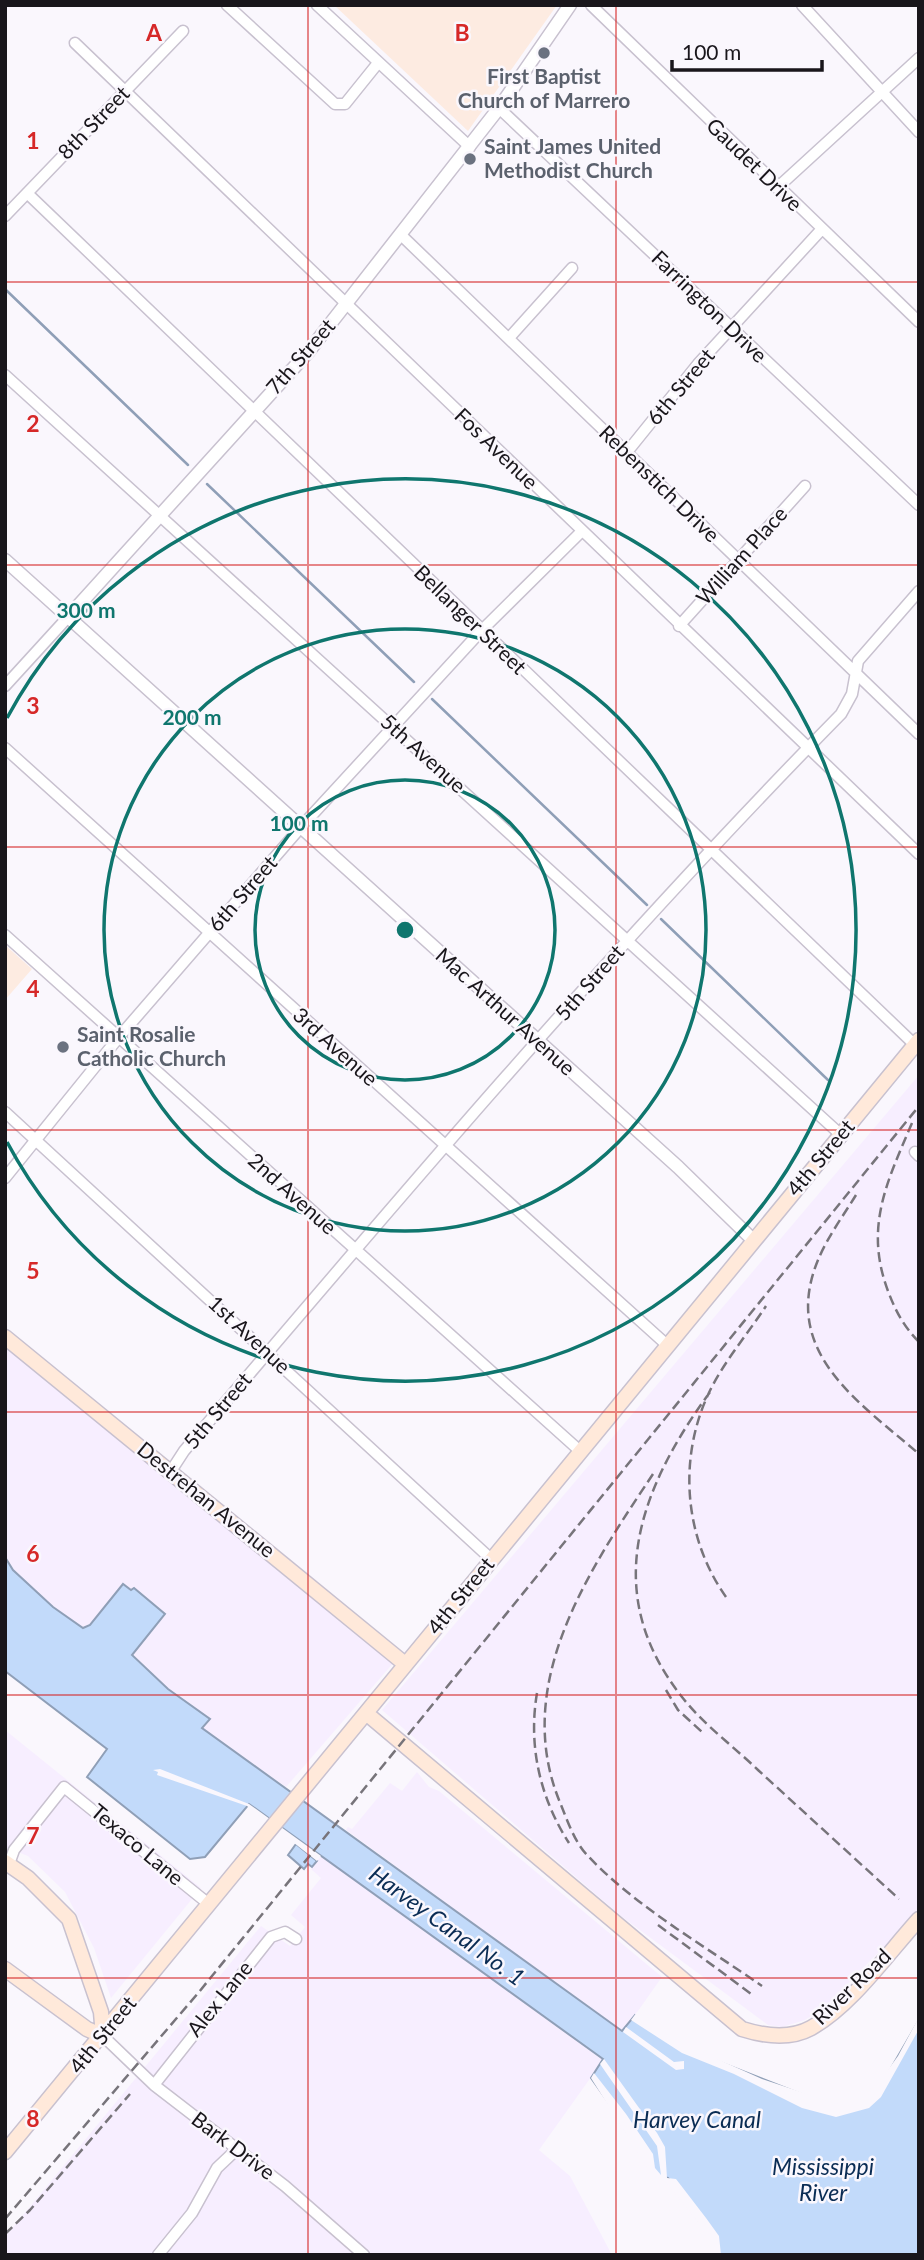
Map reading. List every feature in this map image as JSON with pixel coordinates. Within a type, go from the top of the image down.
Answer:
[{"type":"main road","name":"4th Street","points":[[8,2144],[103,2036],[302,1788],[917,1042]]},
{"type":"main road","name":"Destrehan Avenue","points":[[5,1338],[405,1664]]},
{"type":"main road","name":"River Road","points":[[366,1713],[742,2029],[763,2036],[787,2036],[810,2029],[829,2014],[919,1919]]},
{"type":"main road","points":[[5,1969],[87,2029],[103,2036],[101,2012],[69,1919],[29,1878],[7,1863]]},
{"type":"street","points":[[227,5],[335,104],[345,104],[378,62]]},
{"type":"street","points":[[317,5],[470,147]]},
{"type":"street","name":"7th Street","points":[[5,686],[309,351],[470,147],[570,5]]},
{"type":"street","name":"Gaudet Drive","points":[[591,5],[776,188],[919,322]]},
{"type":"street","points":[[802,5],[919,132]]},
{"type":"street","name":"8th Street","points":[[5,216],[183,31]]},
{"type":"street","name":"Fos Avenue","points":[[75,43],[919,854]]},
{"type":"street","points":[[776,188],[919,58]]},
{"type":"street","name":"Farrington Drive","points":[[499,108],[919,505]]},
{"type":"street","name":"Bellanger Street","points":[[27,193],[481,631],[917,1042]]},
{"type":"street","name":"6th Street","points":[[627,452],[731,328],[821,230]]},
{"type":"street","name":"Rebenstich Drive","points":[[400,233],[919,734]]},
{"type":"street","points":[[509,338],[572,268]]},
{"type":"street","name":"5th Avenue","points":[[5,375],[629,939],[840,1134]]},
{"type":"street","name":"William Place","points":[[679,626],[805,486]]},
{"type":"street","name":"6th Street","points":[[5,1178],[119,1037],[391,726],[481,631],[582,531]]},
{"type":"street","name":"Mac Arthur Avenue","points":[[5,560],[678,1167],[753,1240]]},
{"type":"street","name":"5th Street","points":[[171,1471],[184,1451],[355,1250],[629,939],[841,714],[852,694],[858,662],[867,647],[919,591]]},
{"type":"street","name":"3rd Avenue","points":[[5,748],[667,1345]]},
{"type":"street","name":"2nd Avenue","points":[[5,935],[580,1451]]},
{"type":"street","name":"1st Avenue","points":[[5,1112],[491,1559]]},
{"type":"street","name":"Texaco Lane","points":[[7,1863],[14,1850],[64,1787],[209,1905]]},
{"type":"street","name":"Alex Lane","points":[[154,2085],[271,1937],[285,1932],[296,1939]]},
{"type":"street","name":"Bark Drive","points":[[103,2036],[154,2085],[285,2186],[364,2255]]},
{"type":"street","points":[[158,2255],[192,2213],[205,2185],[217,2168],[236,2150]]},
{"type":"shaded area","points":[[334,5],[557,5],[468,131]]},
{"type":"shaded area","points":[[5,945],[32,969],[5,1000]]},
{"type":"shaded area","points":[[919,1075],[919,1911],[825,2007],[805,2020],[782,2027],[768,2025],[621,1916],[382,1710]]},
{"type":"shaded area","points":[[5,1346],[395,1661],[286,1787],[201,1728],[209,1719],[168,1689],[132,1655],[165,1613],[134,1588],[132,1590],[123,1584],[90,1625],[83,1628],[53,1607],[13,1570],[5,1557]]},
{"type":"shaded area","points":[[5,1730],[201,1888],[111,1998],[94,1948],[65,1892],[28,1856],[5,1847]]},
{"type":"shaded area","points":[[417,1772],[429,1787],[439,1791],[662,1977],[623,2032],[346,1830],[348,1827],[352,1829],[390,1783],[402,1791]]},
{"type":"shaded area","points":[[321,1856],[604,2059],[539,2150],[570,2176],[612,2255],[5,2255],[5,2237],[261,1926],[290,1946],[305,1927],[291,1915],[321,1878],[311,1869]]},
{"type":"water","name":"Harvey Canal","points":[[5,1557],[13,1570],[53,1607],[83,1628],[90,1625],[123,1584],[131,1590],[134,1588],[165,1614],[132,1655],[168,1689],[210,1719],[202,1728],[622,2031],[635,2015],[684,2048],[837,2108],[880,2087],[919,2020],[919,2255],[715,2255],[717,2246],[668,2178],[655,2175],[647,2157],[591,2078],[603,2059],[249,1804],[205,1857],[190,1859],[87,1777],[107,1749],[5,1671]]},
{"type":"water","points":[[296,1844],[317,1861],[312,1867],[308,1864],[304,1869],[288,1855]]},
{"type":"pier","points":[[160,1769],[249,1804],[321,1856],[317,1861],[247,1806],[157,1775],[158,1772],[153,1770]]},
{"type":"pier","points":[[637,2012],[686,2045],[762,2079],[837,2104],[877,2085],[898,2056],[919,2017],[919,2029],[881,2097],[869,2108],[836,2117],[802,2108],[734,2074],[682,2053],[631,2020]]},
{"type":"pier","points":[[626,2027],[674,2062],[684,2061],[684,2069],[676,2070],[623,2032]]},
{"type":"pier","points":[[604,2059],[665,2147],[667,2178],[676,2179],[719,2236],[721,2255],[711,2255],[713,2247],[697,2221],[665,2181],[654,2178],[591,2078],[594,2073],[626,2114],[653,2154],[655,2168],[661,2175],[657,2146],[600,2064]]},
{"type":"waterway","points":[[5,289],[188,465]]},
{"type":"waterway","points":[[207,484],[414,682]]},
{"type":"waterway","points":[[432,699],[647,905]]},
{"type":"waterway","points":[[661,919],[828,1080]]},
{"type":"railway","points":[[5,2219],[199,1992],[919,1106]]},
{"type":"railway","points":[[912,1123],[887,1185],[878,1225],[878,1246],[881,1268],[891,1298],[904,1324],[919,1342]]},
{"type":"railway","points":[[856,1195],[818,1260],[809,1293],[809,1322],[817,1348],[832,1372],[873,1415],[919,1454]]},
{"type":"railway","points":[[726,1597],[712,1574],[694,1525],[689,1474],[692,1448],[698,1422],[713,1385],[766,1306]]},
{"type":"railway","points":[[710,1392],[664,1465],[648,1503],[639,1541],[636,1580],[642,1619],[657,1658],[690,1707],[899,1899]]},
{"type":"railway","points":[[653,1474],[605,1548],[565,1628],[551,1670],[545,1713],[547,1756],[568,1822],[588,1856],[649,1909],[762,1986]]},
{"type":"railway","points":[[666,1690],[678,1710],[702,1732]]},
{"type":"railway","points":[[537,1693],[534,1732],[539,1771],[550,1808],[569,1843]]},
{"type":"railway","points":[[658,1925],[754,1996]]},
{"type":"railway","points":[[5,2234],[30,2210],[130,2094]]},
{"type":"place","name":"First Baptist Church of Marrero","points":[[544,53]]},
{"type":"place","name":"Saint James United Methodist Church","points":[[470,159]]},
{"type":"place","name":"Saint Rosalie Catholic Church","points":[[63,1047]]},
{"type":"water label","name":"Harvey Canal No. 1","points":[[447,1926]]},
{"type":"water label","name":"Mississippi River","points":[[823,2180]]}]
